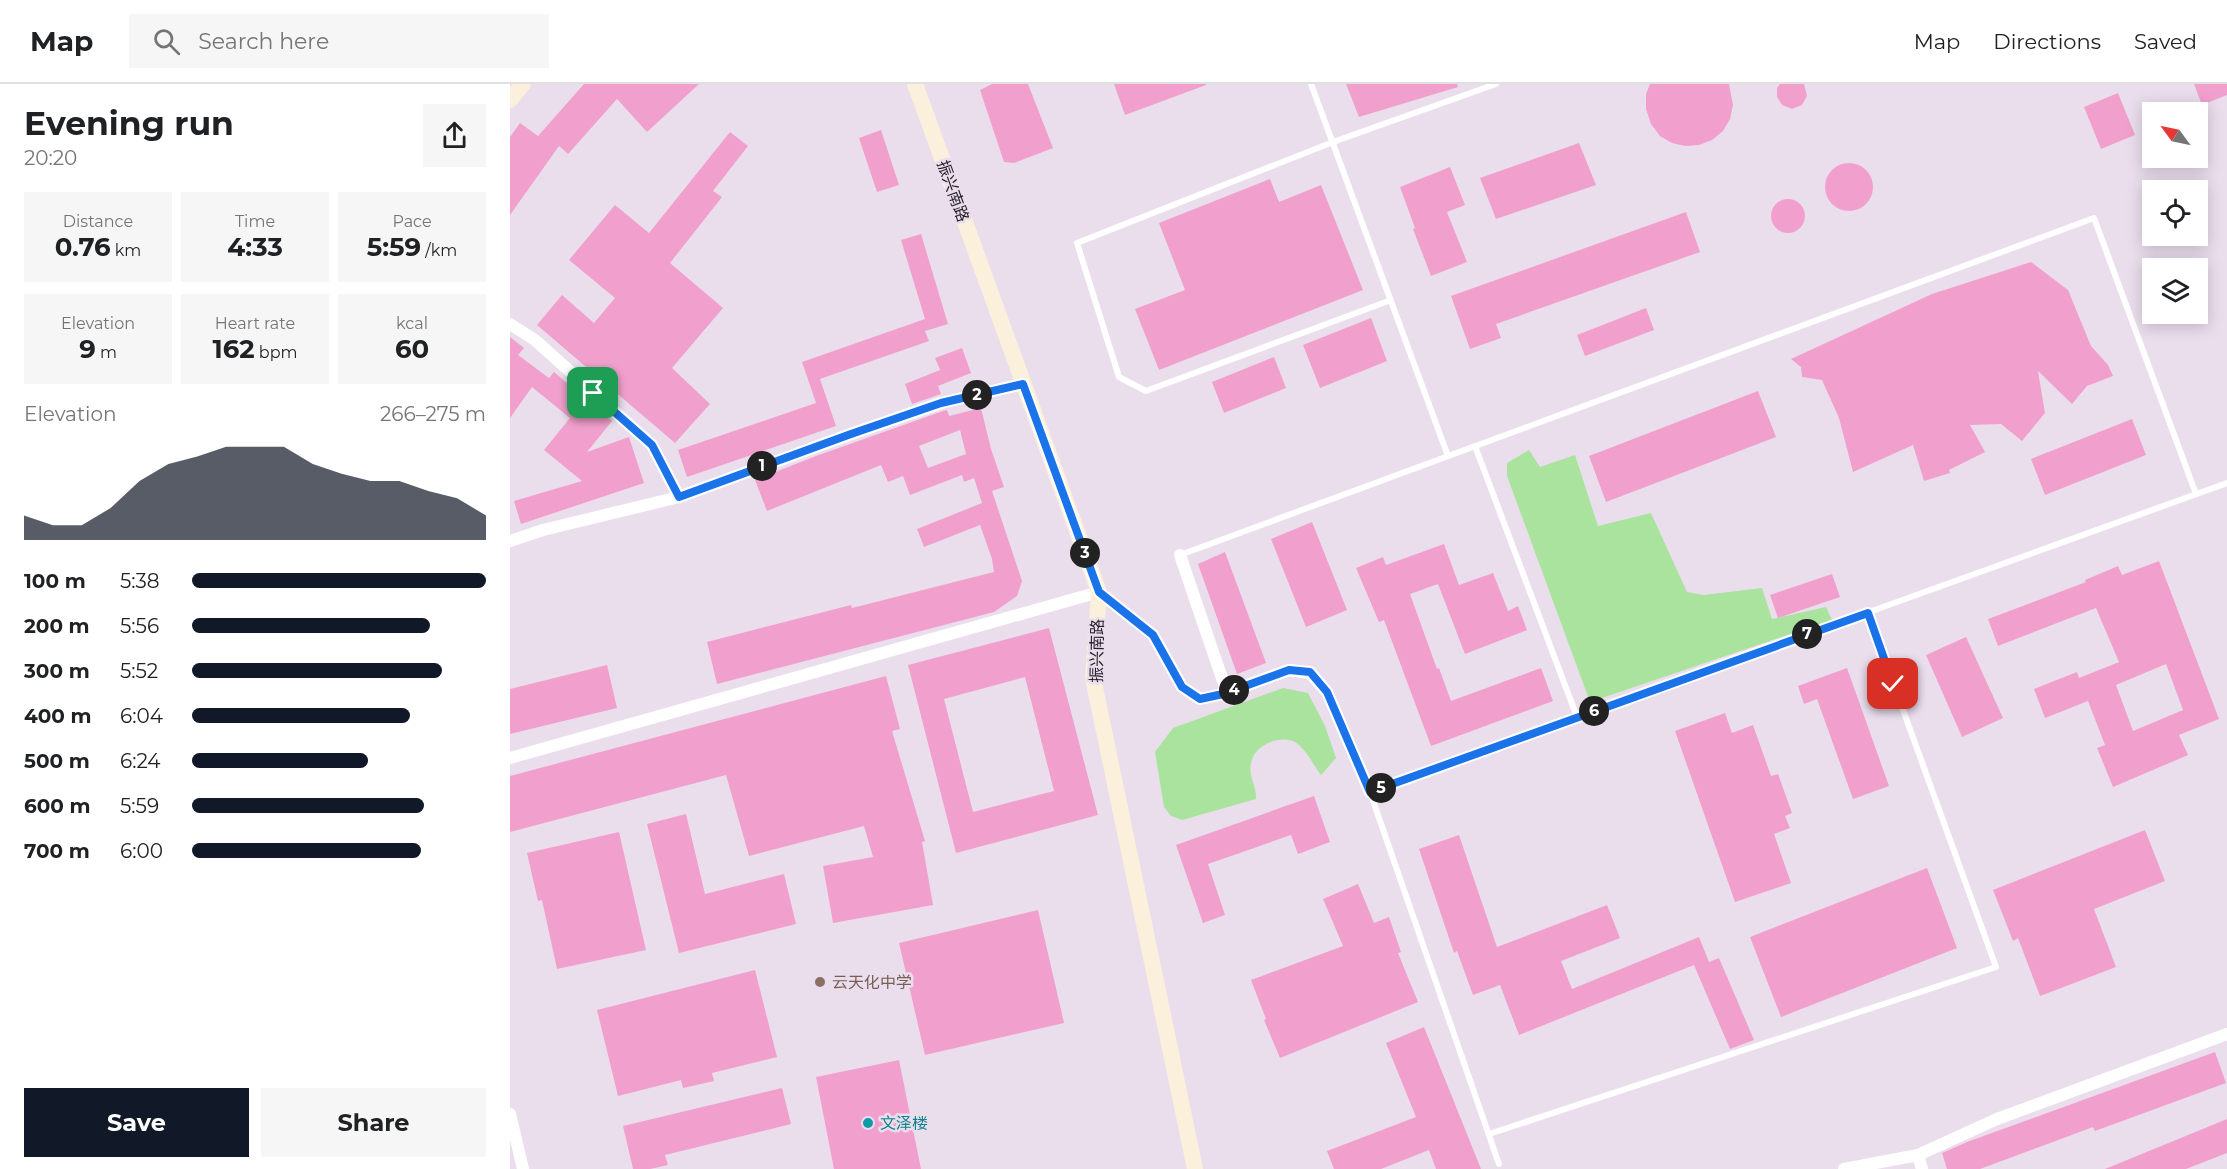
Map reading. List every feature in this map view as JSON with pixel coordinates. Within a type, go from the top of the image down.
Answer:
[{"type":"main road","points":[[510,100],[523,84]]},
{"type":"main road","name":"振兴南路","points":[[915,84],[1099,592],[1094,678],[1195,1169]]},
{"type":"street","points":[[510,324],[535,340],[652,445],[679,497]]},
{"type":"street","points":[[510,541],[543,530],[679,497],[941,403],[1023,384]]},
{"type":"street","points":[[1180,555],[1227,693]]},
{"type":"street","points":[[510,758],[1099,592],[1153,635],[1182,687],[1200,699],[1227,693],[1289,670],[1310,672],[1327,692],[1370,792]]},
{"type":"street","points":[[1845,1169],[1918,1155],[1997,1119],[2227,1034]]},
{"type":"street","points":[[510,1114],[523,1169]]},
{"type":"street","points":[[1918,1155],[1922,1169]]},
{"type":"lane","points":[[1311,84],[1448,456]]},
{"type":"lane","points":[[1390,300],[1146,391],[1119,377],[1077,243],[1333,142],[1496,84]]},
{"type":"lane","points":[[1180,555],[2094,218],[2196,494]]},
{"type":"lane","points":[[1475,446],[1578,717]]},
{"type":"lane","points":[[1500,1164],[1370,792],[2227,483]]},
{"type":"lane","points":[[1489,1134],[1996,967],[1868,613]]},
{"type":"green space","points":[[1529,450],[1540,467],[1575,455],[1598,526],[1651,513],[1687,592],[1704,595],[1762,588],[1772,619],[1826,607],[1832,620],[1590,702],[1507,476],[1507,463]]},
{"type":"green space","points":[[1283,688],[1308,693],[1325,726],[1336,758],[1321,775],[1299,745],[1293,741],[1271,742],[1258,750],[1251,763],[1256,799],[1182,820],[1171,816],[1164,807],[1155,752],[1173,728]]},
{"type":"building","points":[[584,84],[699,84],[647,132],[617,99],[568,154],[559,146],[510,215],[510,137],[520,123],[538,136]]},
{"type":"building","points":[[992,84],[1028,84],[1053,148],[1014,163],[1004,162],[980,90]]},
{"type":"building","points":[[1114,84],[1206,84],[1206,85],[1125,115]]},
{"type":"building","points":[[1346,84],[1457,84],[1458,87],[1359,117]]},
{"type":"building","points":[[1650,84],[1729,84],[1733,105],[1730,119],[1723,131],[1712,140],[1699,145],[1685,146],[1672,143],[1660,136],[1651,124],[1646,109],[1646,94]]},
{"type":"building","points":[[1780,84],[1804,84],[1807,96],[1802,105],[1792,109],[1782,105],[1777,97],[1777,88]]},
{"type":"building","points":[[2194,84],[2227,84],[2227,95],[2208,103],[2201,102]]},
{"type":"building","points":[[2118,93],[2135,135],[2101,149],[2084,107]]},
{"type":"building","points":[[881,130],[899,185],[877,192],[859,138]]},
{"type":"building","points":[[730,132],[748,146],[713,191],[722,197],[670,263],[723,308],[672,368],[710,404],[675,443],[537,325],[562,295],[594,323],[615,298],[569,260],[615,205],[649,233]]},
{"type":"building","points":[[1579,143],[1596,185],[1496,219],[1480,178]]},
{"type":"building","points":[[1844,163],[1854,163],[1866,170],[1873,182],[1873,192],[1866,204],[1854,211],[1844,211],[1829,200],[1825,192],[1825,182],[1836,167]]},
{"type":"building","points":[[1450,167],[1465,205],[1447,212],[1467,262],[1431,276],[1400,187]]},
{"type":"building","points":[[1270,179],[1279,202],[1321,185],[1363,290],[1159,370],[1135,309],[1185,290],[1159,223]]},
{"type":"building","points":[[1788,199],[1800,204],[1805,216],[1800,228],[1788,233],[1776,228],[1771,216],[1776,204]]},
{"type":"building","points":[[1686,212],[1700,252],[1496,324],[1501,338],[1470,349],[1451,296]]},
{"type":"building","points":[[921,234],[948,324],[925,331],[929,341],[820,379],[836,426],[687,477],[678,450],[816,403],[802,362],[925,319],[901,240]]},
{"type":"building","points":[[2031,262],[2068,290],[2091,346],[2108,365],[2113,376],[2087,386],[2072,404],[2038,371],[2045,413],[2022,441],[2001,424],[1970,425],[1985,452],[1949,470],[1950,473],[1924,481],[1913,445],[1853,472],[1839,418],[1822,380],[1802,377],[1801,367],[1791,359],[1932,294]]},
{"type":"building","points":[[1646,308],[1654,330],[1585,356],[1577,335]]},
{"type":"building","points":[[1371,318],[1387,361],[1320,388],[1303,345]]},
{"type":"building","points":[[510,337],[524,348],[518,355],[549,378],[554,372],[612,421],[587,452],[629,437],[644,483],[521,524],[514,501],[582,481],[544,450],[570,418],[532,387],[510,418]]},
{"type":"building","points":[[962,348],[971,373],[938,386],[941,394],[912,404],[905,384],[940,370],[935,358]]},
{"type":"building","points":[[1274,357],[1286,388],[1224,413],[1212,382]]},
{"type":"building","points":[[1758,391],[1776,437],[1606,502],[1589,456]]},
{"type":"building","points":[[981,408],[991,449],[1004,487],[992,491],[1022,581],[1017,596],[994,612],[717,684],[707,642],[851,605],[852,608],[994,572],[980,525],[924,547],[917,529],[982,503],[974,478],[964,482],[962,475],[910,495],[903,476],[888,482],[881,465],[767,511],[755,480],[943,411],[947,410],[949,416]],"holes":[[[960,430],[966,454],[928,468],[919,446]]]},
{"type":"building","points":[[2132,419],[2146,455],[2045,495],[2031,459]]},
{"type":"building","points":[[1312,522],[1347,610],[1306,627],[1271,539]]},
{"type":"building","points":[[1444,544],[1459,585],[1493,573],[1508,611],[1518,606],[1527,630],[1465,654],[1438,584],[1410,594],[1451,701],[1541,668],[1553,701],[1431,746],[1384,620],[1379,622],[1356,568],[1383,557],[1386,565]]},
{"type":"building","points":[[1225,552],[1266,663],[1237,674],[1198,564]]},
{"type":"building","points":[[2159,561],[2219,719],[2179,735],[2188,755],[2113,787],[2097,748],[2105,745],[2088,701],[2045,718],[2034,689],[2077,672],[2079,678],[2119,662],[2096,608],[1998,646],[1988,619],[2086,582],[2085,580],[2118,566],[2122,575]],"holes":[[[2166,664],[2183,710],[2133,731],[2116,685]]]},
{"type":"building","points":[[1832,574],[1840,597],[1778,618],[1770,595]]},
{"type":"building","points":[[1049,628],[1098,815],[956,853],[908,665]],"holes":[[[1025,677],[1054,791],[973,812],[944,699]]]},
{"type":"building","points":[[1966,637],[2003,718],[1962,737],[1926,655]]},
{"type":"building","points":[[607,665],[617,708],[510,734],[510,689]]},
{"type":"building","points":[[1847,668],[1889,786],[1853,799],[1817,699],[1804,704],[1798,686]]},
{"type":"building","points":[[886,676],[900,729],[892,731],[925,841],[922,842],[933,905],[833,923],[823,866],[873,857],[864,826],[749,856],[726,775],[510,832],[510,776]]},
{"type":"building","points":[[1725,713],[1732,733],[1753,725],[1771,776],[1778,774],[1792,813],[1785,816],[1790,828],[1774,834],[1791,883],[1735,902],[1675,731]]},
{"type":"building","points":[[1314,796],[1330,842],[1298,854],[1291,835],[1208,864],[1225,915],[1203,923],[1176,845]]},
{"type":"building","points":[[686,814],[705,894],[784,874],[796,924],[679,953],[647,824]]},
{"type":"building","points":[[2145,830],[2165,881],[2094,909],[2116,967],[2040,996],[2018,938],[2013,941],[1993,890]]},
{"type":"building","points":[[619,832],[646,950],[557,969],[542,900],[538,901],[527,853]]},
{"type":"building","points":[[1459,835],[1497,947],[1607,905],[1620,938],[1561,961],[1572,989],[1699,937],[1709,962],[1719,958],[1754,1040],[1730,1049],[1694,965],[1519,1035],[1500,985],[1473,995],[1457,951],[1454,953],[1419,849]]},
{"type":"building","points":[[1927,868],[1957,948],[1781,1017],[1750,937]]},
{"type":"building","points":[[1358,884],[1374,923],[1389,917],[1401,952],[1398,953],[1418,1002],[1280,1058],[1251,980],[1343,946],[1323,899]]},
{"type":"building","points":[[1038,910],[1064,1023],[925,1055],[899,943]]},
{"type":"building","points":[[755,970],[777,1057],[712,1073],[714,1081],[683,1088],[681,1080],[618,1096],[597,1010]]},
{"type":"building","points":[[1424,1027],[1481,1169],[1436,1169],[1429,1150],[1381,1169],[1334,1169],[1327,1151],[1416,1117],[1386,1043]]},
{"type":"building","points":[[2215,1052],[2226,1083],[2095,1131],[2093,1127],[1980,1169],[1947,1169],[1942,1153],[1967,1142]]},
{"type":"building","name":"文泽楼","points":[[899,1060],[921,1169],[834,1169],[816,1077]]},
{"type":"building","points":[[782,1088],[791,1124],[665,1155],[668,1165],[650,1169],[633,1169],[623,1126]]},
{"type":"building","points":[[2227,1119],[2227,1153],[2186,1169],[2105,1169]]},
{"type":"place","name":"云天化中学","points":[[820,982]]},
{"type":"place","name":"文泽楼","points":[[868,1123]]},
{"type":"route","points":[[593,393],[652,445],[679,497],[941,403],[1023,384],[1099,592],[1153,635],[1182,687],[1200,699],[1223,694],[1289,670],[1310,672],[1327,692],[1370,792],[1868,613],[1893,684]]}]
